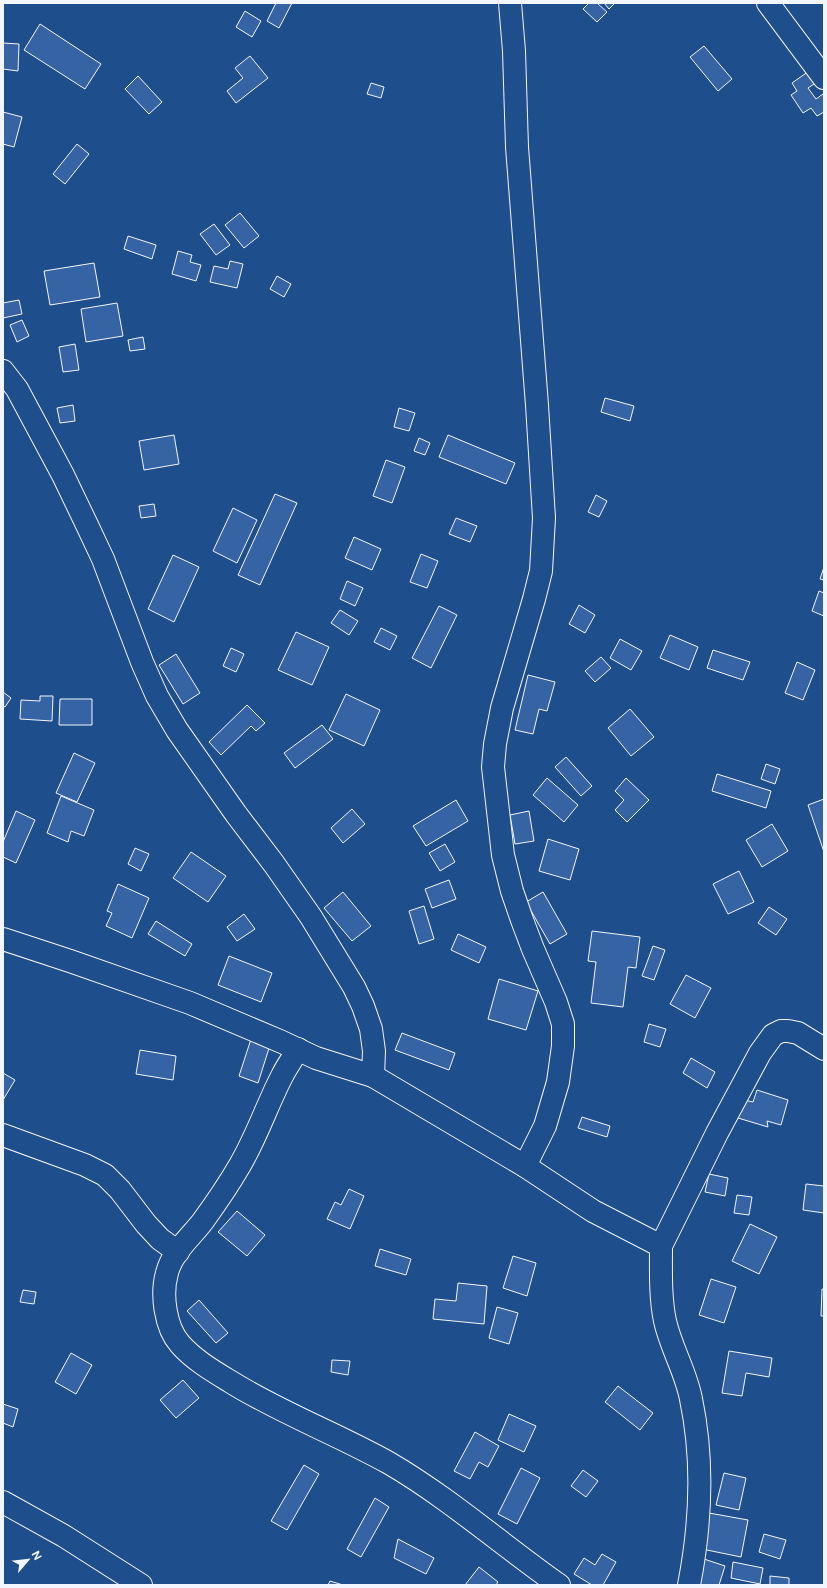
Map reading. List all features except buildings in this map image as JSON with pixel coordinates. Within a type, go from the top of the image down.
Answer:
[{"type":"street","points":[[510,3],[514,51],[517,146],[544,518],[541,571],[534,600],[502,708],[495,744],[493,767],[503,855],[512,891],[536,956],[556,1002],[563,1024],[563,1046],[558,1082],[545,1126],[525,1166]]},
{"type":"street","points":[[768,3],[824,78]]},
{"type":"street","points":[[3,371],[17,389],[63,474],[103,559],[142,662],[157,696],[177,730],[311,917],[354,987],[371,1028],[374,1051],[372,1076]]},
{"type":"street","points":[[3,939],[190,1003],[298,1048],[316,1058],[372,1076],[525,1166],[593,1211],[660,1246]]},
{"type":"street","points":[[688,1585],[696,1539],[700,1493],[700,1466],[691,1397],[665,1322],[661,1295],[660,1246],[760,1052],[773,1035],[781,1031],[798,1033],[824,1049]]},
{"type":"street","points":[[298,1048],[282,1075],[254,1139],[240,1164],[202,1222],[178,1252],[167,1271],[165,1290],[166,1309],[170,1327],[179,1343],[192,1356],[215,1372],[249,1393],[389,1464],[431,1490],[559,1585]]},
{"type":"street","points":[[3,1135],[85,1165],[105,1175],[120,1190],[146,1224],[160,1239],[178,1252]]},
{"type":"street","points":[[3,1502],[64,1536],[141,1585]]}]
